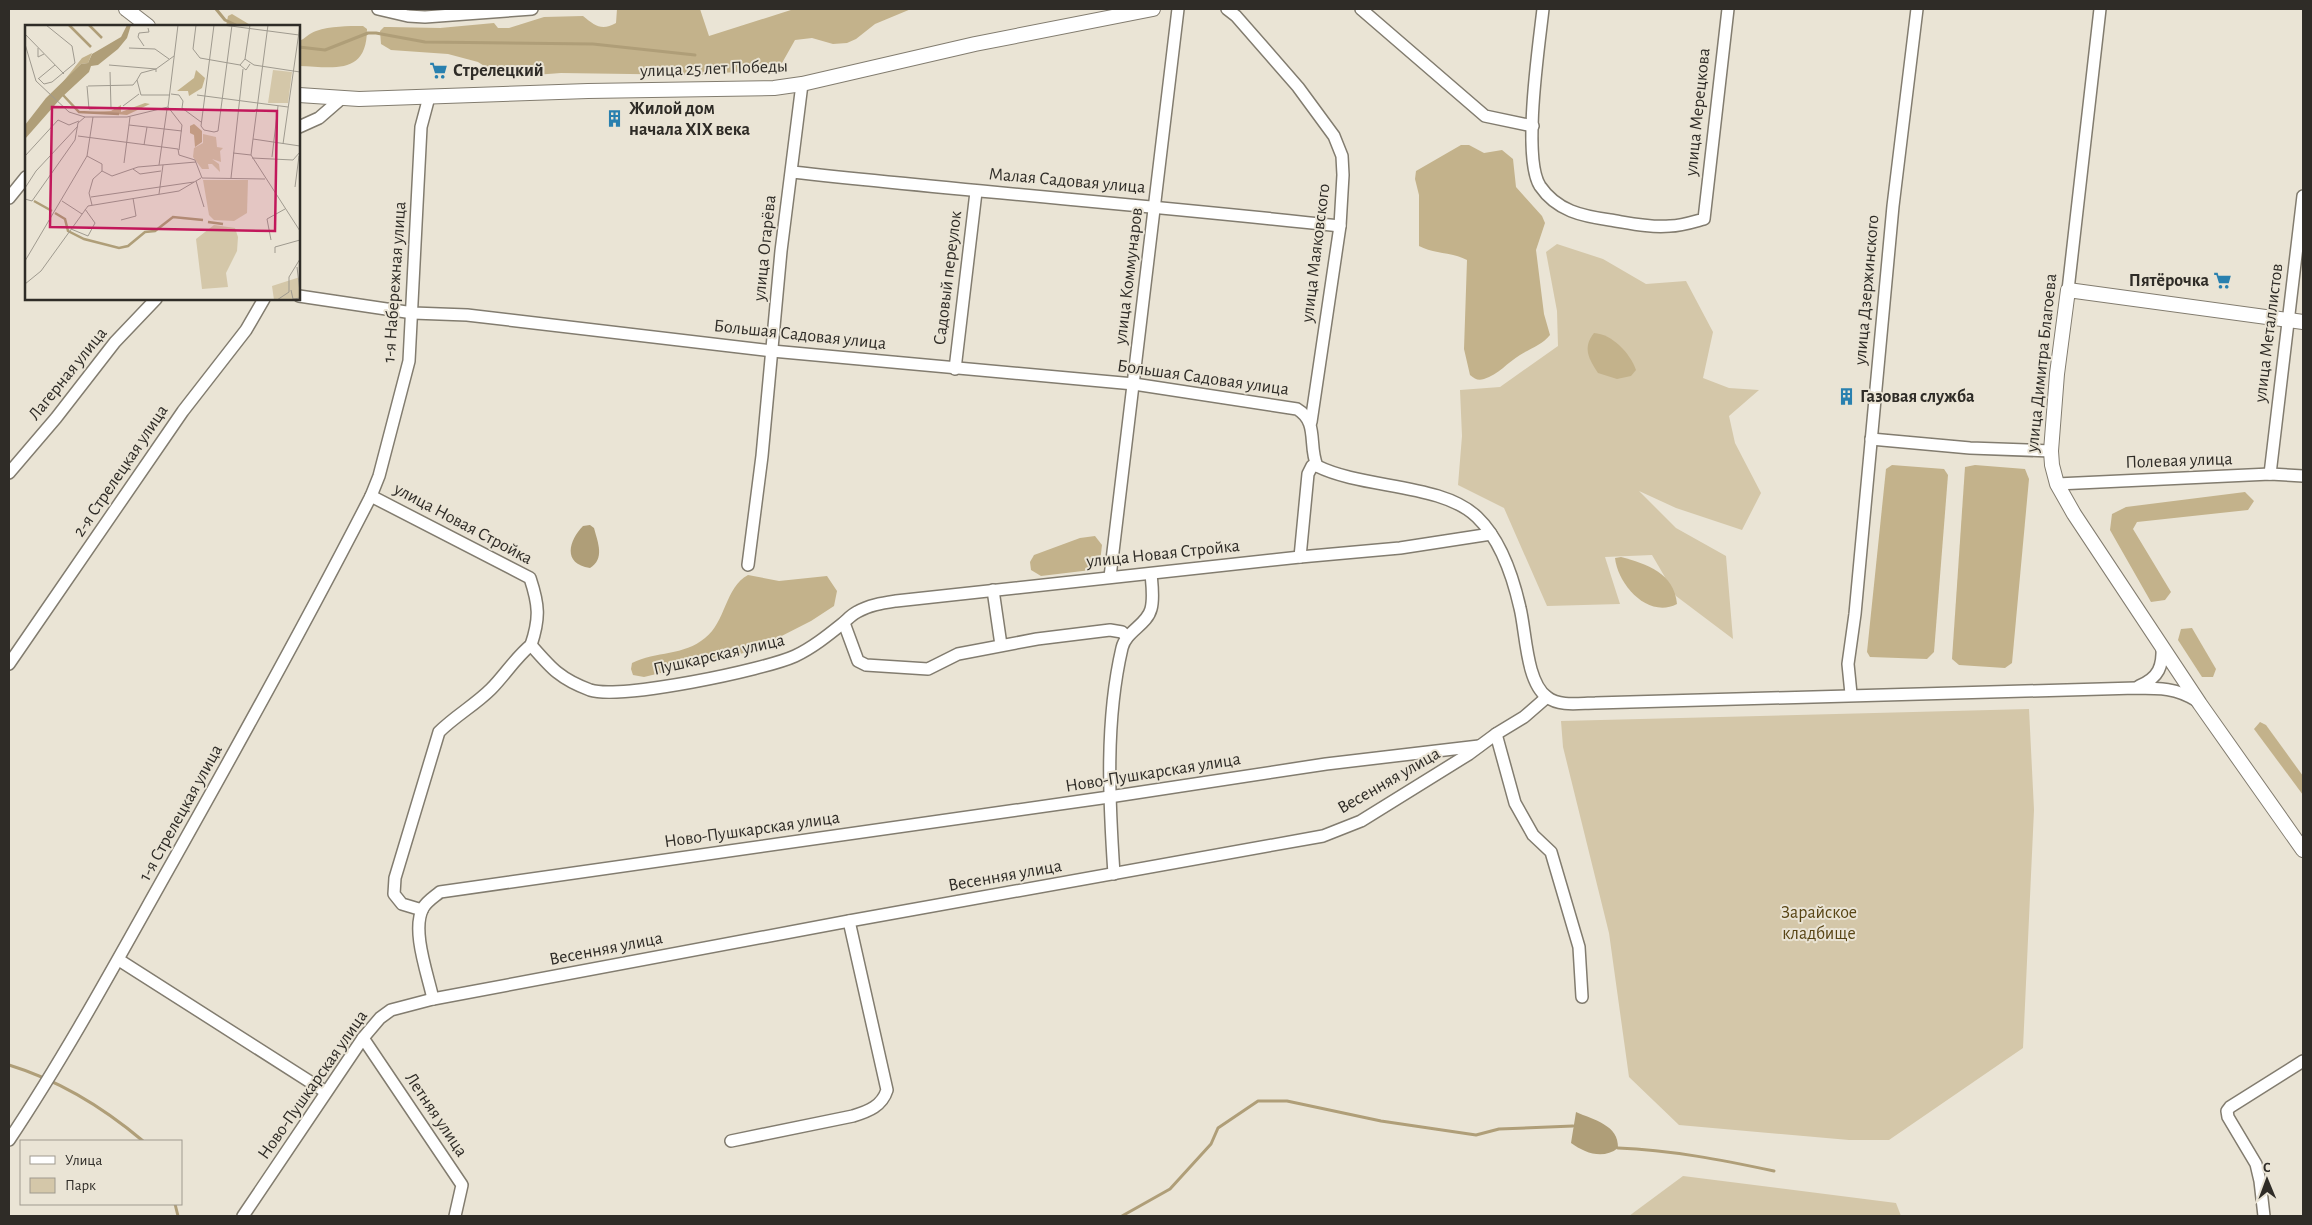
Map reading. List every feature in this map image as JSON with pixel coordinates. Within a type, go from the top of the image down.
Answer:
[{"type":"main road","points":[[126,9],[147,25]]},
{"type":"main road","name":"улица 25 лет Победы","points":[[300,95],[342,98],[429,97],[774,88],[802,84],[975,44],[1153,9]]},
{"type":"main road","points":[[2068,290],[2303,322]]},
{"type":"main road","name":"улица Димитра Благоева","points":[[2068,290],[2057,374],[2051,451],[2052,465],[2057,484],[2074,514],[2200,704],[2303,850]]},
{"type":"street","points":[[378,9],[408,16],[425,17],[532,9]]},
{"type":"street","name":"улица Коммунаров","points":[[1110,577],[1178,9]]},
{"type":"street","name":"улица Маяковского","points":[[1227,9],[1236,16],[1298,87],[1334,136],[1342,156],[1343,175],[1340,226],[1311,422],[1313,457],[1316,466]]},
{"type":"street","points":[[1361,9],[1485,116],[1533,126],[1534,80],[1543,9]]},
{"type":"street","name":"улица Мерецкова","points":[[1533,126],[1532,166],[1539,185],[1552,200],[1568,211],[1591,217],[1670,226],[1704,219],[1728,9]]},
{"type":"street","name":"улица Дзержинского","points":[[1851,694],[1848,664],[1893,206],[1917,9]]},
{"type":"street","name":"улица Димитра Благоева","points":[[2068,290],[2100,9]]},
{"type":"street","name":"улица Огарёва","points":[[748,565],[782,248],[802,84]]},
{"type":"street","name":"1-я Набережная улица","points":[[371,496],[379,476],[409,361],[413,313],[421,127],[429,97]]},
{"type":"street","points":[[300,127],[319,118],[342,98]]},
{"type":"street","name":"Малая Садовая улица","points":[[792,172],[976,192],[1154,206],[1340,226]]},
{"type":"street","points":[[9,198],[25,178]]},
{"type":"street","name":"Садовый переулок","points":[[955,369],[976,192]]},
{"type":"street","name":"улица Металлистов","points":[[2270,474],[2303,196]]},
{"type":"street","name":"Большая Садовая улица","points":[[300,296],[413,313],[468,315],[955,369],[1134,384],[1298,409],[1306,414],[1311,422]]},
{"type":"street","name":"Лагерная улица","points":[[9,472],[56,418],[115,342],[155,300]]},
{"type":"street","name":"2-я Стрелецкая улица","points":[[9,664],[183,411],[246,330],[263,300]]},
{"type":"street","points":[[1871,440],[1970,448],[2051,451]]},
{"type":"street","points":[[1300,557],[1308,474],[1312,466],[1347,477],[1450,498],[1470,511],[1491,534],[1508,568],[1515,589],[1538,687],[1547,697],[1556,702],[2136,688],[2171,689],[2186,694],[2200,704]]},
{"type":"street","name":"Полевая улица","points":[[2057,484],[2270,474],[2303,476]]},
{"type":"street","name":"улица Новая Стройка","points":[[371,496],[530,578],[538,600],[538,616],[530,645]]},
{"type":"street","name":"1-я Стрелецкая улица","points":[[9,1140],[46,1086],[119,960],[305,624],[371,496]]},
{"type":"street","name":"улица Новая Стройка","points":[[844,623],[856,612],[871,606],[896,601],[1300,557],[1400,548],[1491,534]]},
{"type":"street","points":[[1114,874],[1109,798],[1113,708],[1122,646],[1127,637],[1144,621],[1151,610],[1152,574]]},
{"type":"street","points":[[993,590],[1001,645]]},
{"type":"street","points":[[844,623],[858,661],[866,664],[928,669],[958,654],[1001,645],[1110,630],[1122,632],[1127,637]]},
{"type":"street","name":"Пушкарская улица","points":[[530,645],[556,673],[569,681],[592,691],[627,692],[771,664],[795,656],[816,644],[844,623]]},
{"type":"street","points":[[433,999],[418,935],[422,910],[402,904],[394,894],[395,878],[439,732],[490,690],[518,656],[530,645]]},
{"type":"street","points":[[2136,688],[2150,682],[2158,673],[2162,666],[2162,646]]},
{"type":"street","name":"Весенняя улица","points":[[433,999],[849,921],[1323,836],[1361,821],[1524,717],[1547,697]]},
{"type":"street","points":[[1496,734],[1515,803],[1533,835],[1551,852],[1579,947],[1582,997]]},
{"type":"street","name":"Ново-Пушкарская улица","points":[[422,910],[427,902],[440,892],[1109,798],[1326,764],[1480,746]]},
{"type":"street","points":[[731,1141],[854,1116],[872,1110],[885,1098],[887,1090],[849,921]]},
{"type":"street","points":[[119,960],[326,1092]]},
{"type":"street","name":"Ново-Пушкарская улица","points":[[243,1216],[363,1038],[380,1018],[391,1010],[433,999]]},
{"type":"street","name":"Летняя улица","points":[[363,1038],[462,1185],[455,1216]]},
{"type":"street","points":[[2264,1216],[2256,1164],[2228,1117],[2227,1111],[2230,1107],[2303,1061]]},
{"type":"green space","points":[[1557,244],[1603,259],[1646,284],[1686,281],[1713,332],[1703,378],[1729,388],[1759,390],[1729,416],[1735,443],[1761,493],[1742,530],[1676,508],[1639,491],[1676,528],[1726,556],[1733,639],[1676,596],[1652,555],[1605,557],[1620,604],[1547,606],[1504,508],[1458,485],[1462,436],[1460,390],[1500,387],[1558,346],[1557,311],[1546,252]]},
{"type":"green space","name":"Зарайское кладбище","points":[[2029,709],[2034,810],[2023,1048],[1889,1140],[1849,1140],[1679,1125],[1629,1077],[1609,933],[1563,747],[1561,721]]},
{"type":"green space","points":[[1683,1176],[1896,1203],[1901,1216],[1629,1216]]},
{"type":"shaded area","points":[[617,9],[700,9],[709,36],[794,9],[911,9],[875,24],[856,39],[847,43],[833,44],[812,38],[795,40],[782,63],[769,69],[699,75],[561,73],[507,77],[492,71],[478,62],[448,54],[391,50],[381,44],[380,31],[384,27],[440,28],[494,23],[498,28],[509,28],[544,17],[583,16],[595,25],[607,27],[616,23]]},
{"type":"shaded area","points":[[232,14],[250,25],[226,25],[228,16]]},
{"type":"shaded area","points":[[363,26],[367,29],[361,55],[354,62],[346,66],[335,67],[300,66],[300,40],[311,33],[322,29]]},
{"type":"shaded area","points":[[1461,145],[1469,145],[1484,153],[1502,150],[1513,159],[1516,187],[1542,216],[1545,223],[1536,250],[1544,314],[1550,335],[1494,375],[1480,380],[1470,375],[1464,349],[1467,260],[1419,246],[1419,195],[1415,179],[1416,171]]},
{"type":"shaded area","points":[[1594,333],[1601,334],[1614,341],[1625,351],[1636,370],[1631,376],[1617,379],[1598,373],[1588,353],[1588,344]]},
{"type":"shaded area","points":[[1892,465],[1944,469],[1948,475],[1934,652],[1927,659],[1870,657],[1867,652],[1886,469]]},
{"type":"shaded area","points":[[1975,465],[2025,469],[2029,479],[2012,663],[2005,668],[1959,665],[1952,659],[1965,467]]},
{"type":"shaded area","points":[[2245,492],[2254,501],[2248,510],[2137,522],[2133,529],[2171,592],[2165,600],[2151,602],[2110,530],[2112,514],[2126,507]]},
{"type":"shaded area","points":[[590,525],[594,528],[599,555],[598,560],[590,568],[575,562],[571,551],[574,538],[578,532],[583,526]]},
{"type":"shaded area","points":[[1095,536],[1102,545],[1100,562],[1091,570],[1041,576],[1031,570],[1030,562],[1034,555],[1080,538]]},
{"type":"shaded area","points":[[1621,557],[1658,571],[1671,585],[1677,604],[1656,607],[1636,597],[1622,579],[1617,568],[1615,558]]},
{"type":"shaded area","points":[[748,575],[779,581],[827,576],[837,591],[834,606],[811,621],[752,651],[644,677],[633,675],[632,663],[641,659],[688,648],[705,638],[717,623],[740,580]]},
{"type":"shaded area","points":[[2192,628],[2216,669],[2213,677],[2202,677],[2178,640],[2181,629]]},
{"type":"shaded area","points":[[2260,722],[2266,725],[2303,776],[2303,795],[2254,729]]},
{"type":"shaded area","points":[[1576,1112],[1604,1124],[1610,1129],[1617,1140],[1618,1148],[1606,1154],[1594,1154],[1582,1150],[1571,1143]]},
{"type":"waterway","points":[[216,9],[225,20],[236,25]]},
{"type":"waterway","points":[[300,47],[325,50],[368,33],[376,33],[425,42],[593,44],[695,55]]},
{"type":"waterway","points":[[9,1065],[27,1071],[80,1096],[142,1140]]},
{"type":"waterway","points":[[1122,1216],[1170,1189],[1211,1144],[1218,1128],[1258,1101],[1287,1101],[1381,1121],[1476,1135],[1499,1129],[1573,1126]]},
{"type":"waterway","points":[[1618,1148],[1677,1153],[1774,1171]]},
{"type":"waterway","points":[[175,1205],[178,1216]]},
{"type":"place","name":"Стрелецкий","points":[[439,71]]},
{"type":"place","name":"Жилой дом начала XIX века","points":[[615,119]]},
{"type":"place","name":"Пятёрочка","points":[[2223,281]]},
{"type":"place","name":"Газовая служба","points":[[1846,397]]}]
